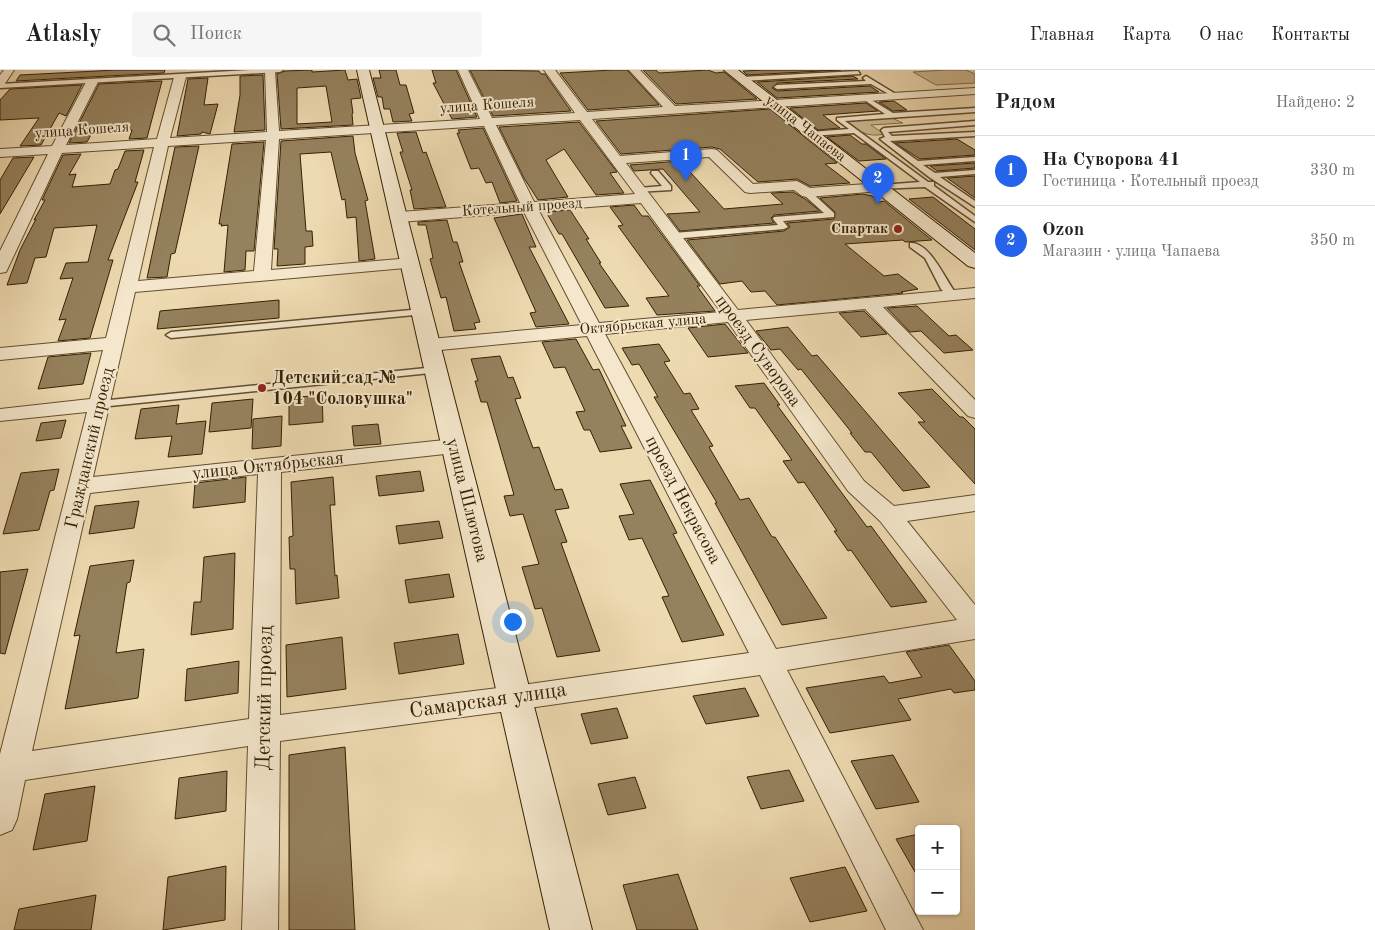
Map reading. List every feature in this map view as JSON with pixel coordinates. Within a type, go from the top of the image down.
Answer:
[{"type":"main road","name":"улица Шлютова","points":[[363,70],[571,930]]},
{"type":"main road","name":"улица Чапаева","points":[[735,75],[975,262]]},
{"type":"street","points":[[0,85],[9,70]]},
{"type":"street","name":"проезд Некрасова","points":[[463,70],[529,207],[768,662],[905,930]]},
{"type":"street","name":"проезд Суворова","points":[[549,70],[582,117],[733,316],[856,486],[889,515],[975,626]]},
{"type":"street","points":[[634,70],[673,111]]},
{"type":"street","points":[[262,274],[273,135],[270,71]]},
{"type":"street","name":"Гражданский проезд","points":[[0,819],[7,769],[81,486],[162,143],[180,77]]},
{"type":"street","points":[[0,268],[57,149],[92,82]]},
{"type":"street","name":"улица Кошеля","points":[[0,153],[975,91]]},
{"type":"street","points":[[616,160],[712,153],[750,189],[797,185],[806,194],[881,188]]},
{"type":"street","name":"Котельный проезд","points":[[400,217],[529,207],[642,194]]},
{"type":"street","points":[[128,287],[262,274],[411,263]]},
{"type":"street","name":"Октябрьская улица","points":[[430,345],[975,293]]},
{"type":"street","points":[[870,303],[975,412]]},
{"type":"street","points":[[0,354],[114,344]]},
{"type":"street","points":[[0,415],[100,404]]},
{"type":"street","name":"улица Октябрьская","points":[[81,486],[454,446]]},
{"type":"street","name":"Детский проезд","points":[[260,930],[270,466]]},
{"type":"street","points":[[889,515],[975,503]]},
{"type":"street","name":"Самарская улица","points":[[7,769],[264,730],[515,698],[768,662],[975,626]]},
{"type":"lane","points":[[113,81],[118,70]]},
{"type":"lane","points":[[0,85],[113,81],[280,70]]},
{"type":"lane","points":[[735,75],[856,71],[896,96]]},
{"type":"lane","points":[[777,87],[872,82]]},
{"type":"lane","points":[[865,98],[915,127]]},
{"type":"lane","points":[[975,110],[840,119],[975,220]]},
{"type":"lane","points":[[929,113],[975,145]]},
{"type":"lane","points":[[890,139],[884,130],[975,123]]},
{"type":"lane","points":[[811,134],[855,131]]},
{"type":"lane","points":[[975,134],[883,139],[975,205]]},
{"type":"lane","points":[[916,163],[975,159]]},
{"type":"lane","points":[[932,175],[975,172]]},
{"type":"lane","points":[[642,194],[668,188],[655,173]]},
{"type":"lane","points":[[881,188],[943,183]]},
{"type":"lane","points":[[673,236],[784,227],[777,219],[831,215],[806,194]]},
{"type":"lane","points":[[913,245],[929,258],[946,289],[952,295]]},
{"type":"lane","points":[[171,335],[422,312]]},
{"type":"lane","points":[[100,404],[436,370]]},
{"type":"shaded area","points":[[966,70],[975,74],[975,83],[936,85],[913,72]]},
{"type":"shaded area","points":[[892,118],[903,123],[871,125],[884,134],[878,135],[862,132],[844,121]]},
{"type":"building","points":[[116,70],[165,70],[164,73],[16,81],[20,75]]},
{"type":"building","points":[[345,70],[348,80],[357,79],[361,98],[351,99],[353,125],[281,129],[277,74],[285,71]],"holes":[[[326,86],[332,122],[297,124],[297,88]]]},
{"type":"building","points":[[379,70],[396,70],[400,85],[406,85],[414,113],[409,114],[412,121],[393,122],[390,109],[384,109],[382,97],[378,97],[373,78],[381,78]]},
{"type":"building","points":[[432,70],[456,70],[477,117],[452,119],[433,83],[436,83]]},
{"type":"building","points":[[470,70],[539,71],[541,74],[545,74],[571,111],[493,116]]},
{"type":"building","points":[[627,70],[659,105],[588,110],[560,73]]},
{"type":"building","points":[[643,70],[656,70],[659,73],[708,70],[716,73],[724,72],[757,99],[676,104]]},
{"type":"building","points":[[841,70],[747,75],[743,71]]},
{"type":"building","points":[[263,75],[265,130],[234,132],[240,95],[240,76]]},
{"type":"building","points":[[853,76],[858,79],[777,83],[772,88],[777,91],[870,86],[879,92],[777,98],[757,82]]},
{"type":"building","points":[[208,78],[204,105],[218,104],[210,134],[202,132],[201,134],[177,136],[188,79]]},
{"type":"building","points":[[162,81],[147,138],[129,139],[132,130],[92,133],[87,142],[69,143],[99,84]]},
{"type":"building","points":[[82,85],[66,116],[59,113],[41,145],[20,146],[39,118],[0,120],[0,100],[10,89]]},
{"type":"building","points":[[894,101],[907,110],[893,111],[879,102]]},
{"type":"building","points":[[866,103],[878,111],[823,115],[840,128],[818,130],[790,108]]},
{"type":"building","points":[[770,109],[837,163],[825,164],[850,183],[810,186],[797,179],[758,182],[720,149],[712,147],[621,154],[596,121]]},
{"type":"building","points":[[579,122],[617,172],[610,173],[624,193],[596,195],[564,149],[546,160],[568,197],[538,200],[524,178],[499,127]]},
{"type":"building","points":[[483,128],[517,201],[500,203],[492,182],[486,183],[479,168],[471,169],[457,133],[460,133],[458,130]]},
{"type":"building","points":[[416,132],[423,153],[426,152],[446,207],[414,209],[410,190],[412,190],[400,152],[403,152],[397,133]]},
{"type":"building","points":[[850,135],[886,159],[859,161],[827,137]]},
{"type":"building","points":[[353,136],[355,153],[368,200],[365,201],[375,259],[359,261],[356,217],[347,218],[345,199],[342,200],[331,152],[300,154],[306,231],[312,231],[313,246],[305,247],[305,264],[277,266],[278,249],[274,249],[281,141]]},
{"type":"building","points":[[957,139],[975,150],[975,155],[920,159],[895,143]]},
{"type":"building","points":[[264,142],[254,251],[246,251],[245,270],[224,272],[228,225],[221,226],[222,224],[219,224],[232,144]]},
{"type":"building","points":[[199,146],[175,253],[171,254],[167,277],[147,278],[175,147]]},
{"type":"building","points":[[144,150],[135,182],[138,182],[108,260],[113,260],[90,338],[58,341],[66,319],[59,320],[73,278],[60,279],[66,263],[88,262],[97,225],[54,228],[46,257],[35,258],[27,283],[7,285],[20,250],[45,200],[42,200],[63,155],[81,154],[69,175],[76,174],[72,187],[110,184],[125,151]]},
{"type":"building","points":[[34,157],[0,214],[0,180],[13,158]]},
{"type":"building","points":[[680,161],[724,209],[783,204],[771,193],[793,192],[820,211],[774,215],[771,218],[774,223],[680,231],[667,214],[700,212],[663,169],[634,171],[630,165]]},
{"type":"building","points":[[975,163],[975,168],[937,171],[930,166]]},
{"type":"building","points":[[975,176],[975,198],[947,178]]},
{"type":"building","points":[[863,194],[872,196],[879,202],[884,201],[932,240],[845,244],[884,276],[898,274],[918,289],[901,292],[903,293],[777,305],[765,291],[751,292],[742,281],[720,284],[687,240],[784,231],[790,227],[787,223],[834,219],[835,212],[820,198]]},
{"type":"building","points":[[933,197],[975,229],[975,250],[909,199]]},
{"type":"building","points":[[634,205],[642,216],[648,216],[700,286],[697,286],[715,311],[657,315],[646,298],[669,296],[618,226],[623,225],[610,207]]},
{"type":"building","points":[[570,210],[589,239],[586,239],[601,263],[599,263],[629,306],[605,308],[562,234],[559,234],[546,212]]},
{"type":"building","points":[[522,214],[536,247],[529,247],[569,324],[536,327],[530,313],[536,312],[494,218]]},
{"type":"building","points":[[447,220],[453,242],[457,242],[463,262],[459,262],[480,322],[474,323],[476,329],[454,331],[446,297],[441,298],[430,259],[433,258],[426,225],[418,225],[418,222]]},
{"type":"building","points":[[279,300],[279,318],[157,329],[160,311]]},
{"type":"building","points":[[917,306],[949,336],[956,335],[973,350],[944,353],[921,331],[910,332],[887,308]]},
{"type":"building","points":[[864,311],[887,334],[861,337],[839,313]]},
{"type":"building","points":[[725,324],[748,353],[708,357],[688,328]]},
{"type":"building","points":[[788,327],[812,356],[817,355],[930,487],[903,491],[871,452],[865,452],[801,369],[798,370],[780,349],[771,350],[756,331]]},
{"type":"building","points":[[576,339],[593,370],[599,369],[626,426],[621,426],[632,448],[600,452],[590,430],[584,430],[576,412],[585,411],[565,367],[554,368],[542,342]]},
{"type":"building","points":[[659,344],[670,361],[664,362],[684,394],[690,393],[699,409],[691,410],[713,446],[709,447],[740,500],[749,498],[772,537],[775,537],[827,618],[782,625],[715,503],[717,503],[654,397],[658,397],[639,364],[632,365],[622,348]]},
{"type":"building","points":[[91,353],[83,384],[38,389],[48,357]]},
{"type":"building","points":[[500,356],[508,378],[513,377],[521,398],[515,399],[533,448],[539,447],[555,490],[562,489],[569,508],[555,510],[567,542],[561,543],[600,651],[557,657],[542,608],[535,609],[522,567],[539,564],[523,514],[510,516],[504,496],[514,495],[487,402],[481,402],[475,381],[478,381],[471,359]]},
{"type":"building","points":[[764,383],[780,405],[777,405],[867,527],[871,526],[927,602],[891,607],[851,550],[848,551],[804,482],[798,483],[783,461],[792,460],[755,408],[750,408],[735,386]]},
{"type":"building","points":[[932,389],[975,429],[975,484],[918,422],[925,422],[898,393]]},
{"type":"building","points":[[322,395],[323,422],[289,425],[289,398]]},
{"type":"building","points":[[253,399],[251,428],[209,432],[212,403]]},
{"type":"building","points":[[179,405],[176,424],[206,421],[202,454],[168,457],[172,436],[135,439],[141,409]]},
{"type":"building","points":[[282,416],[281,446],[252,449],[253,419]]},
{"type":"building","points":[[66,420],[61,438],[36,441],[41,423]]},
{"type":"building","points":[[378,424],[381,444],[354,446],[352,426]]},
{"type":"building","points":[[59,469],[54,490],[50,491],[39,530],[3,534],[21,473]]},
{"type":"building","points":[[420,471],[424,491],[379,496],[376,476]]},
{"type":"building","points":[[246,477],[245,502],[193,508],[195,483]]},
{"type":"building","points":[[333,477],[335,505],[330,505],[335,576],[337,575],[339,598],[296,604],[295,569],[290,569],[289,537],[293,536],[291,482]]},
{"type":"building","points":[[650,480],[677,533],[673,534],[724,635],[682,642],[662,597],[669,596],[642,538],[629,540],[619,516],[634,514],[620,484]]},
{"type":"building","points":[[139,501],[134,528],[89,534],[95,506]]},
{"type":"building","points":[[439,521],[443,538],[399,544],[396,526]]},
{"type":"building","points":[[235,553],[233,629],[191,635],[194,602],[201,602],[204,557]]},
{"type":"building","points":[[134,560],[130,582],[127,583],[116,653],[144,649],[138,698],[65,709],[80,635],[74,636],[90,566]]},
{"type":"building","points":[[28,569],[5,654],[0,653],[0,572]]},
{"type":"building","points":[[449,574],[454,597],[409,603],[405,580]]},
{"type":"building","points":[[458,634],[464,664],[399,674],[394,643]]},
{"type":"building","points":[[342,637],[346,689],[287,697],[286,645]]},
{"type":"building","points":[[949,645],[975,681],[975,690],[954,693],[951,689],[898,699],[911,720],[830,733],[806,688],[884,676],[889,683],[922,677],[906,652]]},
{"type":"building","points":[[239,661],[238,693],[185,701],[187,669]]},
{"type":"building","points":[[745,688],[759,716],[706,724],[693,696]]},
{"type":"building","points":[[617,708],[628,738],[591,744],[581,714]]},
{"type":"building","points":[[345,747],[355,930],[289,930],[289,755]]},
{"type":"building","points":[[893,755],[919,802],[876,809],[851,761]]},
{"type":"building","points":[[789,770],[804,801],[761,809],[747,777]]},
{"type":"building","points":[[227,771],[226,811],[175,819],[179,778]]},
{"type":"building","points":[[635,777],[646,808],[608,815],[598,784]]},
{"type":"building","points":[[95,786],[87,841],[33,850],[45,794]]},
{"type":"building","points":[[915,835],[915,872],[896,839]]},
{"type":"building","points":[[226,866],[225,920],[163,930],[168,877]]},
{"type":"building","points":[[845,867],[867,911],[810,922],[790,878]]},
{"type":"building","points":[[678,874],[698,930],[637,930],[623,885]]},
{"type":"building","points":[[96,895],[91,930],[14,930],[19,909]]},
{"type":"place","name":"На Суворова 41","points":[[686,181]]},
{"type":"place","name":"Ozon","points":[[878,204]]},
{"type":"place","name":"Спартак","points":[[898,229]]},
{"type":"place","name":"Детский сад № 104 \"Соловушка\"","points":[[262,388]]}]
